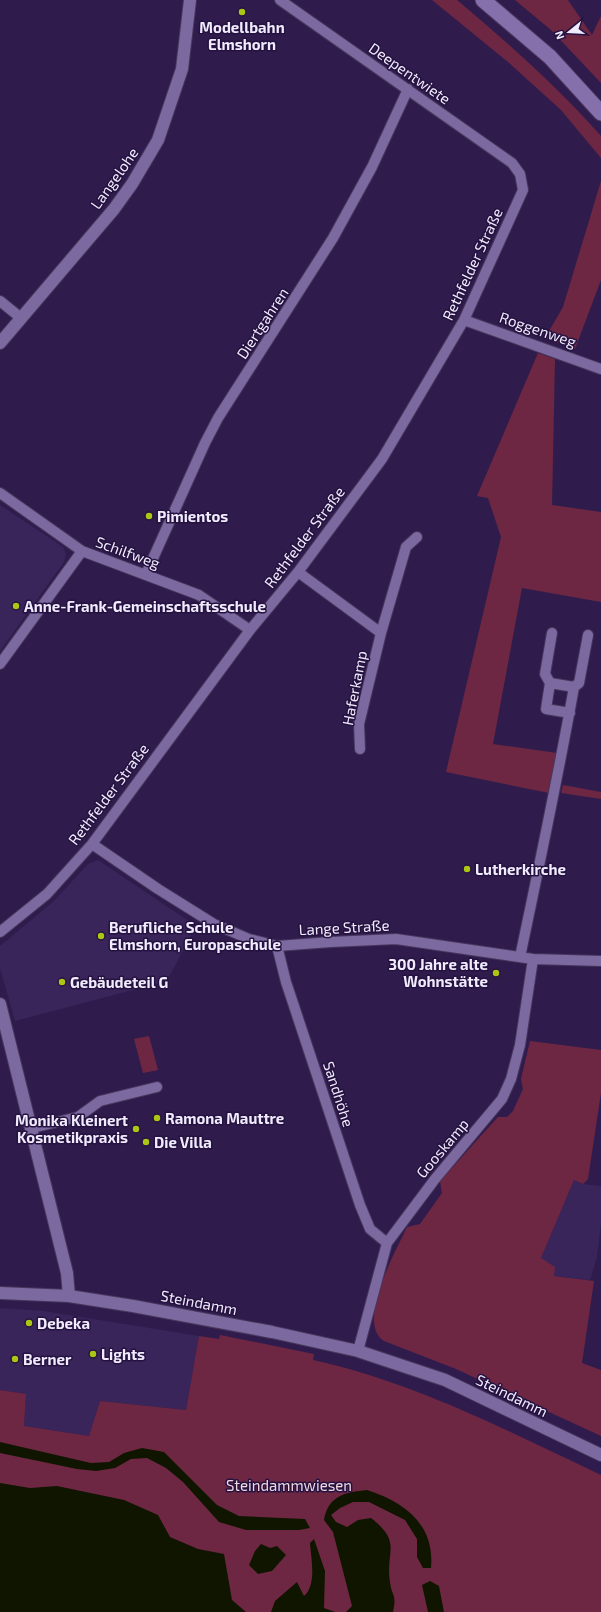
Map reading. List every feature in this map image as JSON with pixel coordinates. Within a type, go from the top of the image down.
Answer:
[{"type":"main road","points":[[483,0],[550,57],[601,113]]},
{"type":"street","name":"Langelohe","points":[[0,343],[114,209],[132,184],[158,140],[182,69],[190,0]]},
{"type":"street","name":"Deepentwiete","points":[[280,0],[408,88],[512,163],[520,174]]},
{"type":"street","name":"Diertgahren","points":[[146,574],[208,437],[333,238],[372,167],[408,88]]},
{"type":"street","name":"Rethfelder Straße","points":[[0,932],[47,894],[92,844],[250,630],[298,572],[382,459],[464,320],[523,190],[520,174]]},
{"type":"street","points":[[0,301],[21,318]]},
{"type":"street","name":"Roggenweg","points":[[464,320],[601,369]]},
{"type":"street","name":"Schilfweg","points":[[0,493],[82,551],[199,595],[250,630]]},
{"type":"street","name":"Haferkamp","points":[[360,749],[359,724],[381,633],[406,547],[417,536]]},
{"type":"street","points":[[0,664],[82,551]]},
{"type":"street","name":"Haferkamp","points":[[298,572],[381,633]]},
{"type":"street","points":[[552,633],[546,674],[550,683],[546,709],[570,713]]},
{"type":"street","points":[[520,957],[574,687],[579,683],[588,635]]},
{"type":"street","points":[[550,683],[574,687]]},
{"type":"street","name":"Lange Straße","points":[[92,844],[158,889],[214,924],[249,939],[277,946],[396,939],[533,959],[601,961]]},
{"type":"street","name":"Sandhöhe","points":[[277,946],[286,982],[360,1205],[370,1229],[387,1243]]},
{"type":"street","name":"Gooskamp","points":[[358,1352],[387,1243],[435,1179],[502,1100],[511,1079],[520,1045],[533,959]]},
{"type":"street","points":[[0,1004],[67,1273],[69,1296]]},
{"type":"street","points":[[32,1128],[78,1117],[100,1101],[157,1087]]},
{"type":"street","name":"Steindamm","points":[[0,1293],[69,1296],[272,1332],[358,1352],[445,1380],[601,1456]]},
{"type":"shaded area","name":"Anne-Frank-Gemeinschaftsschule","points":[[0,505],[63,547],[66,554],[64,562],[0,651]]},
{"type":"shaded area","name":"Berufliche Schule Elmshorn, Europaschule","points":[[98,860],[196,926],[167,981],[15,1021],[0,968],[0,946],[54,901],[88,864]]},
{"type":"shaded area","points":[[574,1180],[583,1184],[601,1186],[601,1223],[597,1257],[590,1280],[554,1276],[541,1258]]},
{"type":"shaded area","points":[[0,1308],[43,1311],[199,1336],[186,1410],[100,1401],[89,1436],[24,1426],[26,1394],[0,1390]]},
{"type":"shaded area","points":[[0,1442],[91,1463],[109,1462],[124,1453],[142,1448],[164,1452],[217,1505],[239,1516],[305,1519],[310,1528],[299,1530],[246,1530],[219,1522],[183,1482],[166,1468],[147,1458],[131,1459],[115,1468],[96,1471],[77,1469],[0,1453]]},
{"type":"shaded area","points":[[0,1483],[30,1488],[57,1486],[124,1500],[158,1515],[170,1537],[198,1549],[224,1554],[232,1600],[246,1612],[0,1612]]},
{"type":"shaded area","points":[[367,1490],[394,1501],[415,1517],[423,1528],[428,1539],[431,1553],[431,1568],[423,1568],[417,1557],[417,1539],[405,1520],[369,1502],[353,1502],[340,1508],[331,1515],[336,1522],[347,1527],[358,1520],[371,1518],[387,1534],[391,1548],[389,1571],[394,1598],[393,1612],[346,1612],[352,1606],[333,1532],[324,1520],[329,1505],[334,1500],[345,1494]]},
{"type":"shaded area","points":[[314,1539],[325,1571],[324,1608],[335,1612],[271,1612],[275,1601],[297,1582],[304,1596],[308,1591],[312,1578],[310,1543]]},
{"type":"shaded area","points":[[261,1544],[270,1548],[277,1546],[286,1555],[272,1571],[258,1574],[249,1565],[255,1551]]},
{"type":"shaded area","points":[[430,1581],[439,1586],[444,1612],[428,1612],[422,1585]]},
{"type":"green space","points":[[432,0],[457,0],[532,65],[601,136],[601,158],[561,110],[508,62]]},
{"type":"green space","points":[[515,0],[568,0],[592,35],[601,16],[601,83],[551,30]]},
{"type":"green space","points":[[601,181],[601,280],[575,349],[545,338],[563,307]]},
{"type":"green space","points":[[538,353],[555,359],[552,505],[601,512],[601,602],[522,588],[493,744],[557,753],[549,793],[446,772],[501,537],[488,498],[477,496]]},
{"type":"green space","points":[[563,785],[601,792],[601,799],[561,793]]},
{"type":"green space","points":[[149,1036],[158,1070],[143,1073],[134,1039]]},
{"type":"green space","points":[[530,1041],[601,1050],[601,1093],[588,1179],[583,1184],[574,1180],[541,1258],[555,1267],[554,1276],[594,1281],[582,1363],[601,1370],[601,1436],[456,1369],[384,1341],[376,1332],[374,1319],[376,1303],[381,1286],[407,1227],[420,1224],[442,1193],[440,1181],[498,1117],[507,1117],[513,1111],[523,1089],[521,1079]]},
{"type":"green space","name":"Steindammwiesen","points":[[220,1335],[314,1354],[313,1360],[388,1381],[460,1409],[601,1475],[601,1612],[0,1612],[0,1390],[26,1394],[24,1426],[89,1436],[100,1401],[186,1410],[199,1336],[219,1339]]},
{"type":"place","name":"Modellbahn Elmshorn","points":[[242,12]]},
{"type":"place","name":"Pimientos","points":[[149,516]]},
{"type":"place","name":"Anne-Frank-Gemeinschaftsschule","points":[[16,606]]},
{"type":"place","name":"Lutherkirche","points":[[467,869]]},
{"type":"place","name":"Berufliche Schule Elmshorn, Europaschule","points":[[101,936]]},
{"type":"place","name":"300 Jahre alte Wohnstätte","points":[[496,973]]},
{"type":"place","name":"Gebäudeteil G","points":[[62,982]]},
{"type":"place","name":"Ramona Mauttre","points":[[157,1118]]},
{"type":"place","name":"Monika Kleinert Kosmetikpraxis","points":[[136,1129]]},
{"type":"place","name":"Die Villa","points":[[146,1142]]},
{"type":"place","name":"Debeka","points":[[29,1323]]},
{"type":"place","name":"Lights","points":[[93,1354]]},
{"type":"place","name":"Berner","points":[[15,1359]]}]
